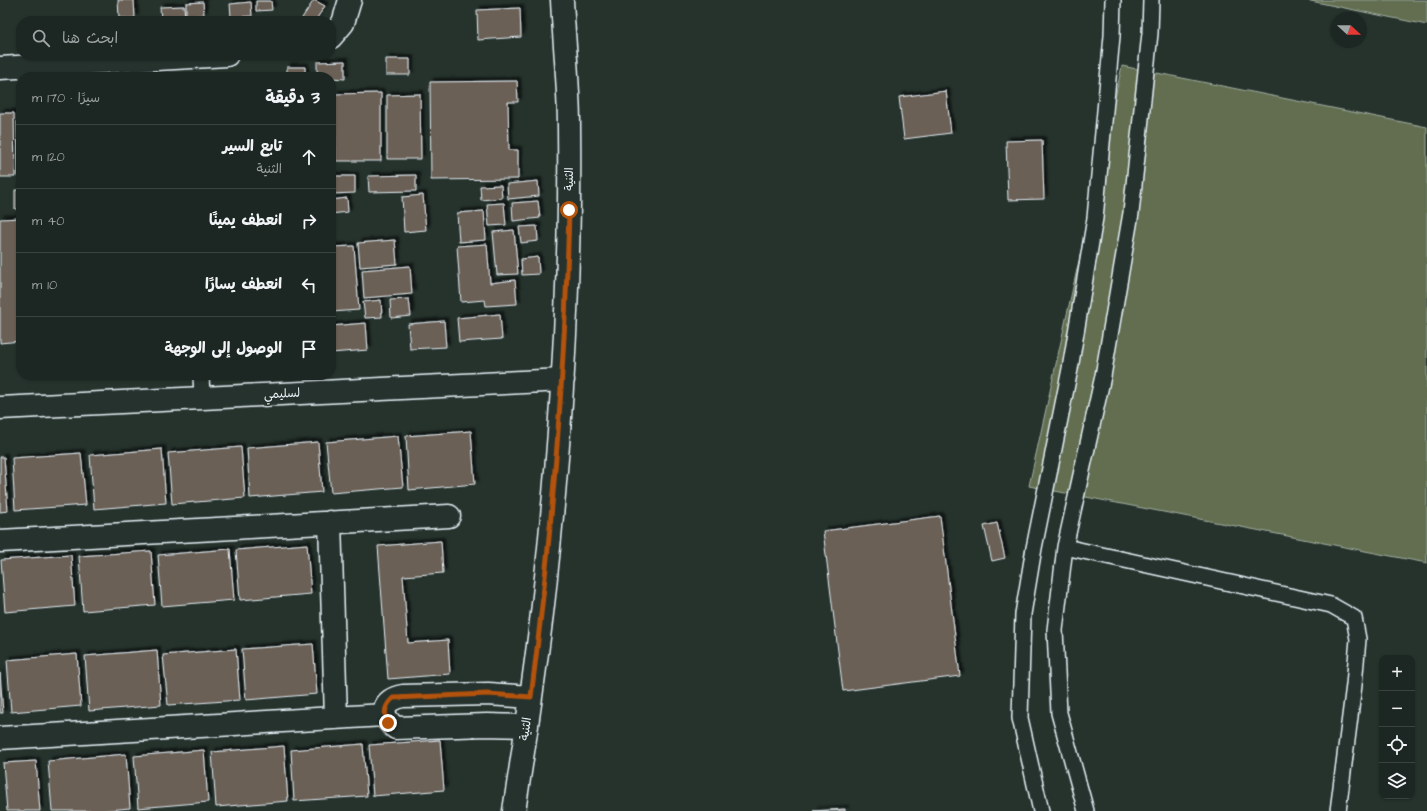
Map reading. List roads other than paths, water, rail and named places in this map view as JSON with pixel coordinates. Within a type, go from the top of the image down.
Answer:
[{"type":"street","points":[[336,31],[343,23],[350,0]]},
{"type":"street","name":"الثنية","points":[[514,811],[531,697],[547,567],[563,380],[568,272],[569,124],[562,0]]},
{"type":"street","points":[[0,68],[140,60]]},
{"type":"street","name":"لسليمي","points":[[0,408],[563,380]]},
{"type":"street","points":[[0,541],[449,516]]},
{"type":"street","points":[[330,522],[336,718]]},
{"type":"street","points":[[527,726],[478,725],[396,728],[388,723],[384,715],[386,705],[393,698],[403,696],[488,694],[531,697]]},
{"type":"street","points":[[0,738],[384,715]]},
{"type":"lane","points":[[1041,811],[1020,718],[1023,614],[1034,548],[1070,369],[1094,218],[1112,36],[1113,0]]},
{"type":"lane","points":[[1086,811],[1059,713],[1055,630],[1065,547],[1102,376],[1131,213],[1150,33],[1151,0]]},
{"type":"lane","points":[[202,380],[202,398]]},
{"type":"lane","points":[[1065,547],[1331,605],[1354,618],[1358,639],[1354,685],[1338,811]]}]
